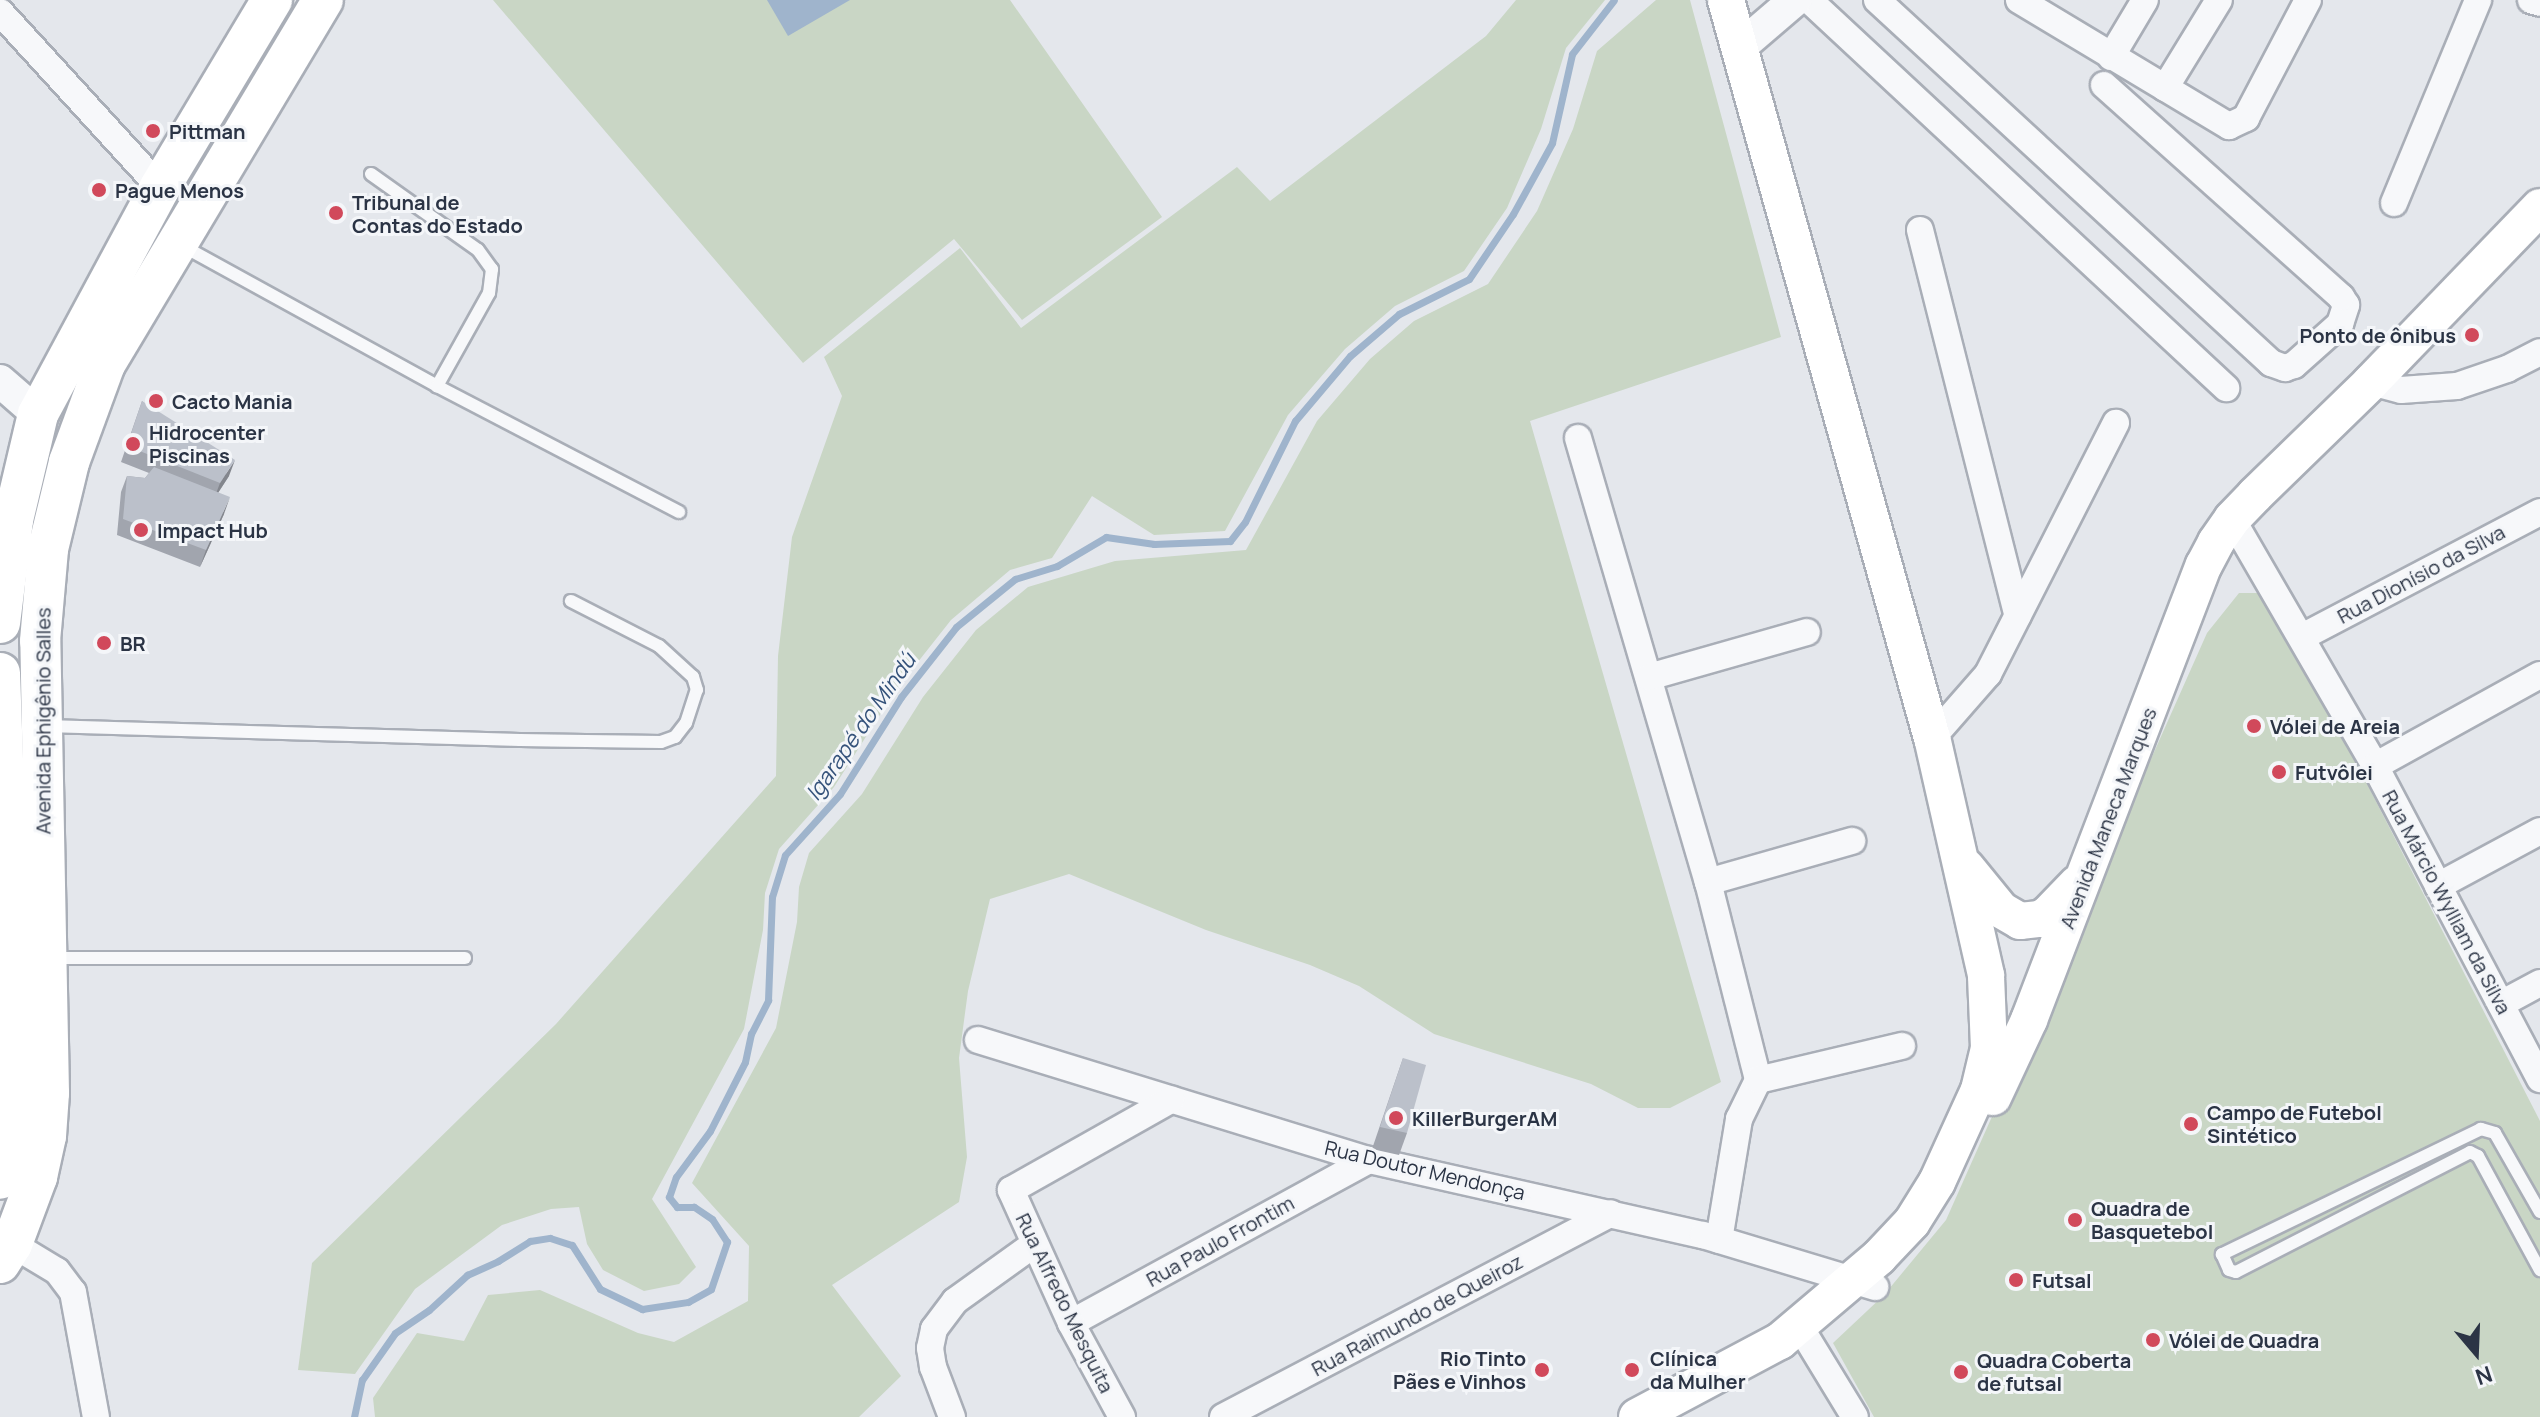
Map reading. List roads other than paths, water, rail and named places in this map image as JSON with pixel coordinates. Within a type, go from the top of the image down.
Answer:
[{"type":"main road","name":"Avenida Ephigênio Salles","points":[[0,623],[13,520],[38,414],[160,187],[272,0]]},
{"type":"main road","name":"Avenida Ephigênio Salles","points":[[6,1253],[37,1177],[46,1136],[49,1093],[39,725],[40,641],[48,549],[69,462],[105,364],[323,0]]},
{"type":"main road","name":"Avenida Maneca Marques","points":[[1726,0],[1932,738],[1963,864],[1988,1002],[1989,1048],[1985,1071],[1937,1182],[1912,1222],[1865,1283]]},
{"type":"main road","name":"Avenida Maneca Marques","points":[[1679,1417],[1805,1335],[1865,1283],[1910,1250],[1949,1191],[2029,1020],[2204,565],[2232,519],[2371,382],[2540,207]]},
{"type":"main road","name":"Avenida Ephigênio Salles","points":[[0,673],[14,1065],[13,1118],[0,1179]]},
{"type":"main road","points":[[1963,864],[2001,910],[2020,921],[2040,919],[2048,914],[2087,875]]},
{"type":"main road","name":"Avenida Maneca Marques","points":[[1637,1417],[1780,1341],[1805,1335]]},
{"type":"street","points":[[1739,48],[1795,0]]},
{"type":"street","points":[[1809,0],[2226,388]]},
{"type":"street","points":[[1877,0],[2271,363],[2285,368],[2294,365],[2340,324],[2346,305],[2341,297],[2104,85]]},
{"type":"street","points":[[2019,0],[2229,126],[2239,124],[2246,118],[2308,0]]},
{"type":"street","points":[[2111,57],[2145,0]]},
{"type":"street","points":[[2165,88],[2219,0]]},
{"type":"street","points":[[2394,203],[2478,0]]},
{"type":"street","points":[[2531,0],[2540,3]]},
{"type":"street","points":[[0,12],[160,187]]},
{"type":"street","points":[[1920,230],[2018,616]]},
{"type":"street","points":[[2371,382],[2401,390],[2457,386],[2507,369],[2540,352]]},
{"type":"street","points":[[0,381],[38,414]]},
{"type":"street","points":[[1932,738],[1988,674],[2116,423]]},
{"type":"street","points":[[1578,438],[1708,882],[1758,1080],[1739,1119],[1719,1240]]},
{"type":"street","name":"Rua Dionísio da Silva","points":[[2302,637],[2540,512]]},
{"type":"street","name":"Rua Márcio Wylliam da Silva","points":[[2232,519],[2375,766],[2540,1079]]},
{"type":"street","points":[[1649,677],[1807,632]]},
{"type":"street","points":[[2375,766],[2540,675]]},
{"type":"street","points":[[2438,886],[2540,831]]},
{"type":"street","points":[[1708,882],[1852,841]]},
{"type":"street","points":[[2501,1004],[2540,983]]},
{"type":"street","name":"Rua Doutor Mendonça","points":[[978,1040],[1369,1160],[1611,1213],[1719,1240],[1865,1283]]},
{"type":"street","points":[[1758,1080],[1902,1046]]},
{"type":"street","name":"Rua Alfredo Mesquita","points":[[1122,1417],[1033,1245],[1012,1188],[1171,1100]]},
{"type":"street","name":"Rua Paulo Frontim","points":[[1071,1323],[1369,1160]]},
{"type":"street","name":"Rua Raimundo de Queiroz","points":[[1223,1417],[1611,1213]]},
{"type":"street","points":[[952,1417],[933,1367],[930,1348],[934,1329],[955,1301],[1033,1245]]},
{"type":"street","points":[[6,1253],[57,1271],[73,1292],[96,1417]]},
{"type":"street","points":[[1805,1335],[1855,1417]]},
{"type":"lane","points":[[371,174],[478,250],[492,269],[489,293],[437,386]]},
{"type":"lane","points":[[177,243],[437,386],[679,512]]},
{"type":"lane","points":[[39,725],[520,740],[661,742],[675,737],[686,723],[697,690],[693,677],[659,646],[571,601]]},
{"type":"lane","points":[[46,958],[465,958]]},
{"type":"lane","points":[[2540,1212],[2495,1133],[2481,1129],[2222,1254],[2229,1270],[2236,1272],[2470,1152],[2478,1156],[2540,1270]]},
{"type":"water","points":[[767,0],[850,0],[788,36]]},
{"type":"waterway","name":"Igarapé do Mindú","points":[[354,1417],[362,1380],[395,1333],[429,1310],[467,1275],[498,1261],[530,1241],[550,1238],[572,1245],[600,1289],[642,1309],[688,1302],[711,1289],[727,1242],[712,1219],[694,1207],[677,1207],[669,1197],[676,1177],[710,1131],[745,1062],[751,1034],[768,1000],[772,897],[785,855],[840,794],[901,697],[956,627],[1015,579],[1057,566],[1106,537],[1154,544],[1230,541],[1245,522],[1295,421],[1350,356],[1399,314],[1469,279],[1513,214],[1552,143],[1572,54],[1614,0]]},
{"type":"place","name":"Pittman","points":[[153,131]]},
{"type":"place","name":"Pague Menos","points":[[99,190]]},
{"type":"place","name":"Tribunal de Contas do Estado","points":[[336,213]]},
{"type":"place","name":"Ponto de ônibus","points":[[2472,335]]},
{"type":"place","name":"Cacto Mania","points":[[156,401]]},
{"type":"place","name":"Hidrocenter Piscinas","points":[[133,444]]},
{"type":"place","name":"Impact Hub","points":[[141,530]]},
{"type":"place","name":"BR","points":[[104,643]]},
{"type":"place","name":"Vólei de Areia","points":[[2254,726]]},
{"type":"place","name":"Futvôlei","points":[[2279,772]]},
{"type":"place","name":"KillerBurgerAM","points":[[1396,1118]]},
{"type":"place","name":"Campo de Futebol Sintético","points":[[2191,1124]]},
{"type":"place","name":"Quadra de Basquetebol","points":[[2075,1220]]},
{"type":"place","name":"Futsal","points":[[2016,1280]]},
{"type":"place","name":"Vólei de Quadra","points":[[2153,1340]]},
{"type":"place","name":"Rio Tinto Pães e Vinhos","points":[[1542,1370]]},
{"type":"place","name":"Clínica da Mulher","points":[[1632,1370]]},
{"type":"place","name":"Quadra Coberta de futsal","points":[[1961,1372]]}]
